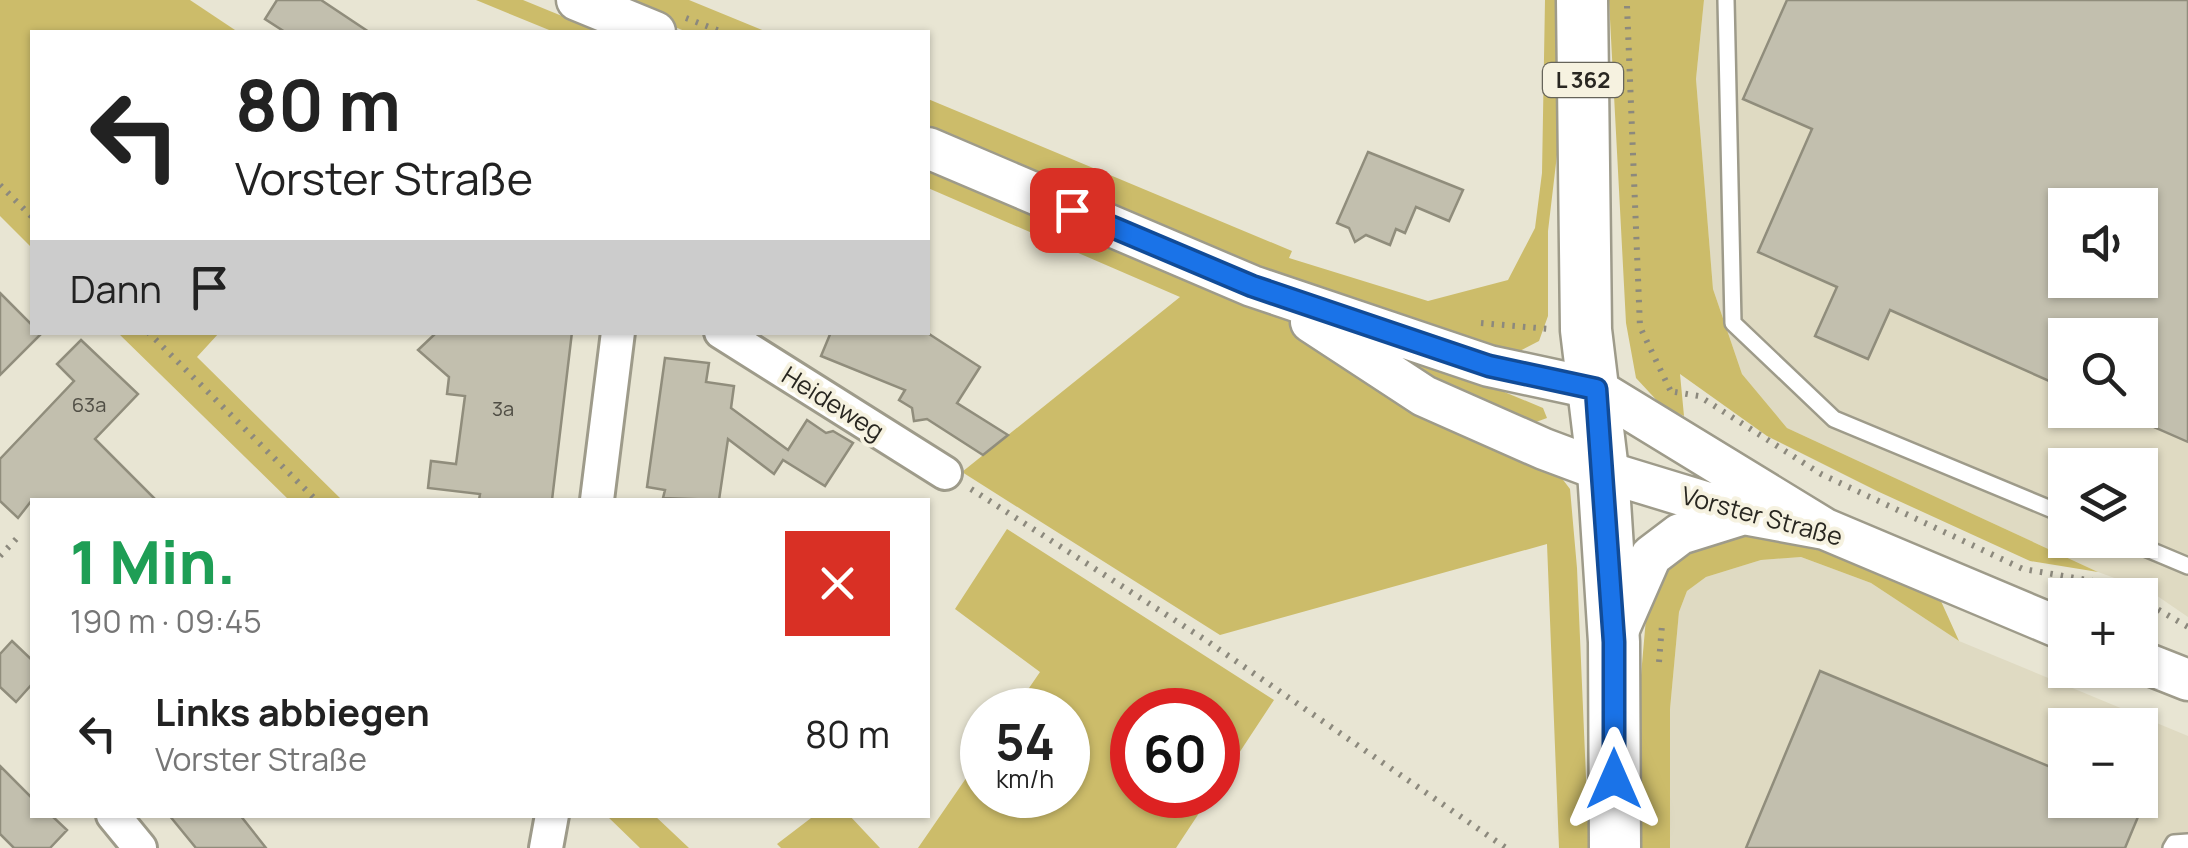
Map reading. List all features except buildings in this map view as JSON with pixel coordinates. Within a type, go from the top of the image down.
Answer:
[{"type":"main road","name":"L 362","points":[[1582,0],[1586,330],[1596,389],[1614,642],[1615,848]]},
{"type":"street","points":[[576,0],[650,30]]},
{"type":"street","name":"Vorster Straße","points":[[930,149],[1252,286],[1489,366],[1596,389],[1825,529],[2048,623]]},
{"type":"street","name":"Vorster Straße","points":[[1252,286],[1424,396],[1603,471],[1744,514],[1825,529]]},
{"type":"street","points":[[597,498],[618,335]]},
{"type":"street","name":"Heideweg","points":[[726,335],[944,472]]},
{"type":"street","name":"L 362","points":[[1614,642],[1651,556],[1680,534],[1744,514]]},
{"type":"street","points":[[2158,668],[2188,680]]},
{"type":"street","points":[[115,818],[140,848]]},
{"type":"street","points":[[546,848],[551,818]]},
{"type":"lane","points":[[1726,0],[1733,323],[1834,419],[2048,508]]},
{"type":"lane","points":[[2158,553],[2188,566]]},
{"type":"lane","points":[[2170,848],[2188,842]]},
{"type":"path","points":[[1476,322],[1586,330],[1640,327],[1627,0]]},
{"type":"path","points":[[0,185],[30,215]]},
{"type":"path","points":[[151,335],[314,498]]},
{"type":"path","points":[[1673,392],[1699,396],[1821,474],[2024,569],[2076,578]]},
{"type":"path","points":[[944,472],[1204,638],[1506,848]]},
{"type":"path","points":[[0,556],[20,535]]},
{"type":"path","points":[[2158,610],[2188,627]]},
{"type":"path","points":[[1658,673],[1662,623]]},
{"type":"shaded area","points":[[0,0],[190,0],[235,30],[30,30],[30,246],[0,216]]},
{"type":"shaded area","points":[[476,0],[523,0],[596,30],[549,30]]},
{"type":"shaded area","points":[[609,0],[689,0],[762,30],[682,30]]},
{"type":"shaded area","points":[[1545,0],[1561,0],[1563,104],[1548,231],[1548,316],[1539,341],[1516,353],[1393,326],[930,133],[930,100],[1292,251],[1289,258],[1428,301],[1508,280],[1535,228],[1542,173]]},
{"type":"shaded area","points":[[1609,0],[1704,0],[1696,79],[1713,289],[1742,374],[1787,428],[2048,549],[2048,558],[2068,558],[2098,572],[2030,561],[1877,491],[1767,436],[1680,374],[1684,416],[1662,406],[1636,378],[1626,323]]},
{"type":"shaded area","points":[[1704,0],[2188,0],[2188,617],[2158,596],[2158,578],[2114,578],[2068,558],[2158,558],[2158,448],[2048,448],[2048,549],[1787,428],[1742,374],[1713,289],[1696,79]]},
{"type":"shaded area","points":[[930,168],[1276,313],[1325,345],[1551,464],[1570,489],[1589,848],[1559,848],[1547,544],[1220,635],[962,472],[1180,297],[930,189]]},
{"type":"shaded area","points":[[1336,322],[1543,408],[1547,418],[1536,422],[1409,369]]},
{"type":"shaded area","points":[[120,335],[217,335],[197,357],[340,498],[287,498]]},
{"type":"shaded area","points":[[1007,529],[1274,700],[1240,752],[1240,688],[1110,688],[1110,818],[1196,818],[1176,848],[918,848],[960,787],[960,818],[1090,818],[1090,688],[1029,688],[1040,672],[955,609]]},
{"type":"shaded area","points":[[1764,532],[1940,599],[1959,641],[1871,583],[1801,557],[1761,560],[1706,577],[1687,591],[1679,612],[1670,709],[1670,848],[1636,848],[1636,733],[1652,589],[1674,557],[1700,537]]},
{"type":"shaded area","points":[[1801,557],[1871,583],[1959,641],[2048,678],[2048,688],[2072,688],[2121,708],[2048,708],[2048,818],[2158,818],[2158,724],[2188,736],[2188,848],[1670,848],[1670,709],[1679,612],[1687,591],[1706,577],[1761,560]]},
{"type":"shaded area","points":[[609,818],[657,818],[689,848],[640,848]]},
{"type":"shaded area","points":[[811,818],[852,818],[880,848],[781,848],[777,844]]},
{"type":"route","points":[[1072,210],[1252,286],[1489,366],[1596,389],[1614,642],[1614,779]]}]
